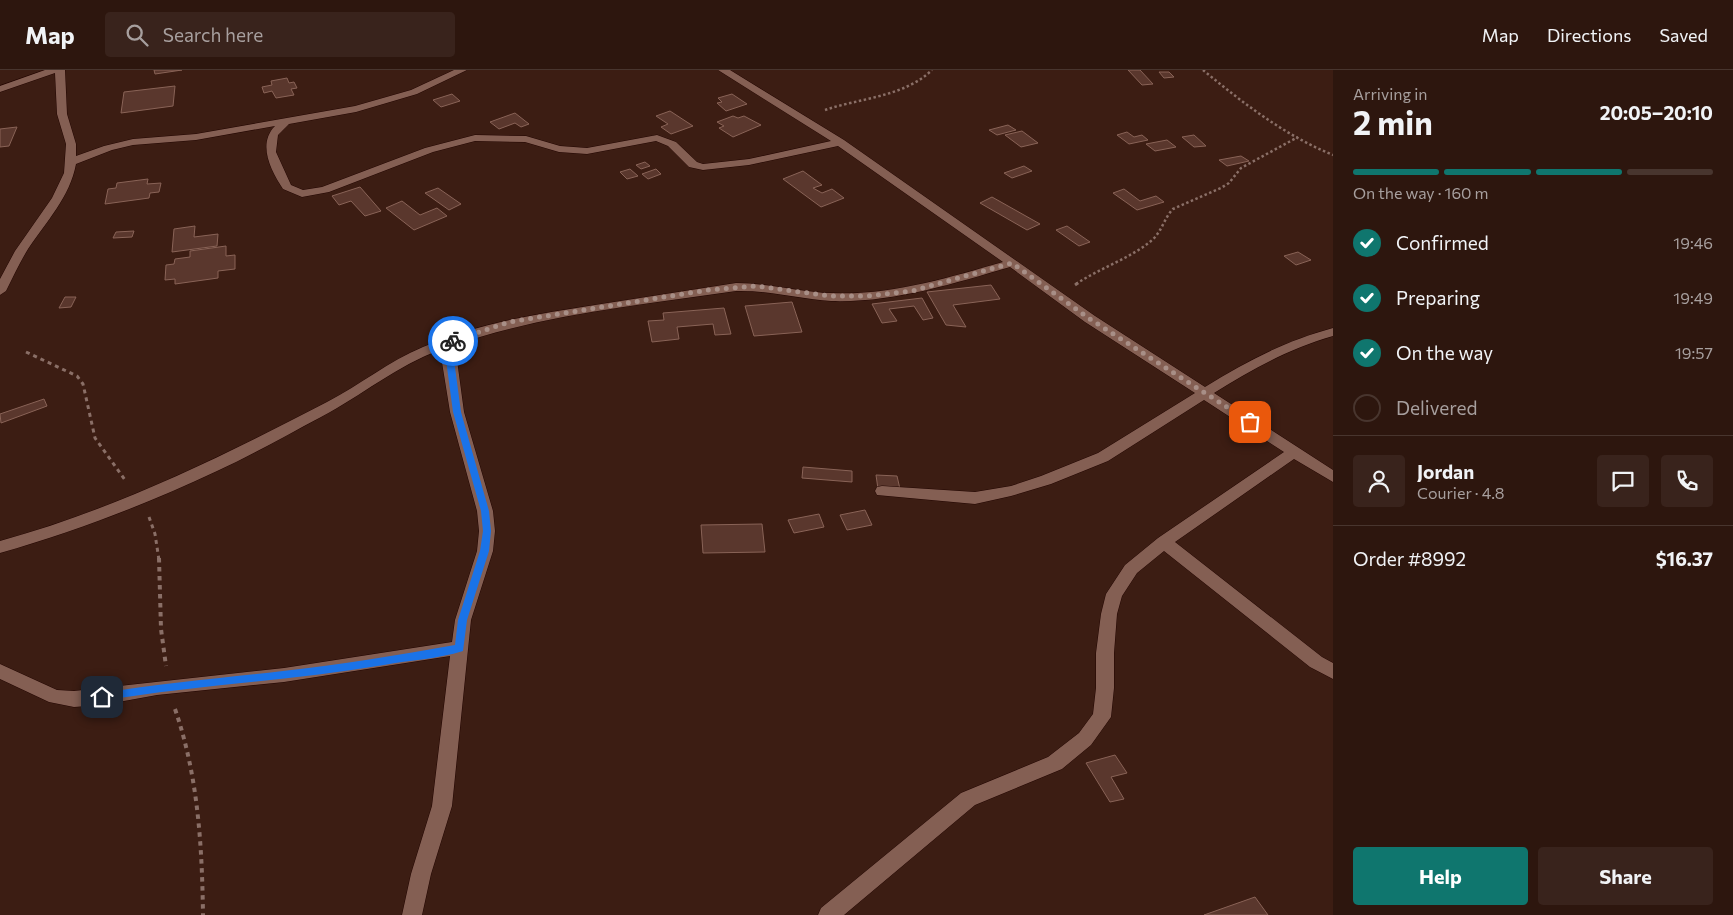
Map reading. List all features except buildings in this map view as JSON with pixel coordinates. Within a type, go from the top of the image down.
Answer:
[{"type":"street","points":[[0,89],[54,70]]},
{"type":"street","points":[[0,291],[21,251],[58,198],[69,173],[71,162],[70,144],[62,114],[60,70]]},
{"type":"street","points":[[71,162],[108,148],[133,142],[196,137],[356,109],[397,98],[462,70]]},
{"type":"street","points":[[723,70],[840,142],[1140,352],[1205,392],[1333,478]]},
{"type":"street","points":[[284,122],[273,134],[271,152],[287,187],[302,194],[325,190],[429,150],[475,138],[526,139],[558,149],[587,151],[657,138],[672,144],[693,164],[703,167],[749,162],[840,142]]},
{"type":"street","points":[[0,547],[39,536],[138,499],[213,467],[335,404],[383,374],[427,350],[509,322],[708,290],[751,286],[830,296],[867,296],[912,291],[1012,263]]},
{"type":"street","points":[[882,491],[975,498],[1011,491],[1046,480],[1103,457],[1253,363],[1299,342],[1333,332]]},
{"type":"street","points":[[412,915],[421,874],[442,806],[463,620],[485,551],[487,531],[485,511],[457,412],[450,360],[445,344]]},
{"type":"street","points":[[828,915],[968,799],[1055,763],[1086,739],[1102,717],[1105,688],[1105,653],[1109,614],[1114,594],[1131,569],[1164,542],[1294,452]]},
{"type":"street","points":[[1164,542],[1316,662],[1333,672]]},
{"type":"street","points":[[0,671],[55,697],[74,699],[102,697],[170,686],[293,674],[459,648]]},
{"type":"path","points":[[807,120],[834,106],[881,96],[905,87],[924,78],[932,70]]},
{"type":"path","points":[[1203,70],[1259,112],[1298,137],[1333,156]]},
{"type":"path","points":[[1058,296],[1094,272],[1134,253],[1153,240],[1163,227],[1167,215],[1173,209],[1212,193],[1229,183],[1241,168],[1298,137]]},
{"type":"path","points":[[26,352],[77,376],[83,384],[95,438],[138,499],[155,530],[160,574],[163,654],[174,706],[191,756],[197,802],[203,862],[203,915]]},
{"type":"way so far","points":[[453,341],[509,322],[736,286],[756,286],[830,296],[867,296],[912,291],[1012,263],[1090,319],[1250,422]]},
{"type":"route","points":[[102,697],[157,688],[284,675],[459,648],[463,620],[485,551],[487,531],[480,489],[457,412],[450,360],[445,344],[453,341]]}]
